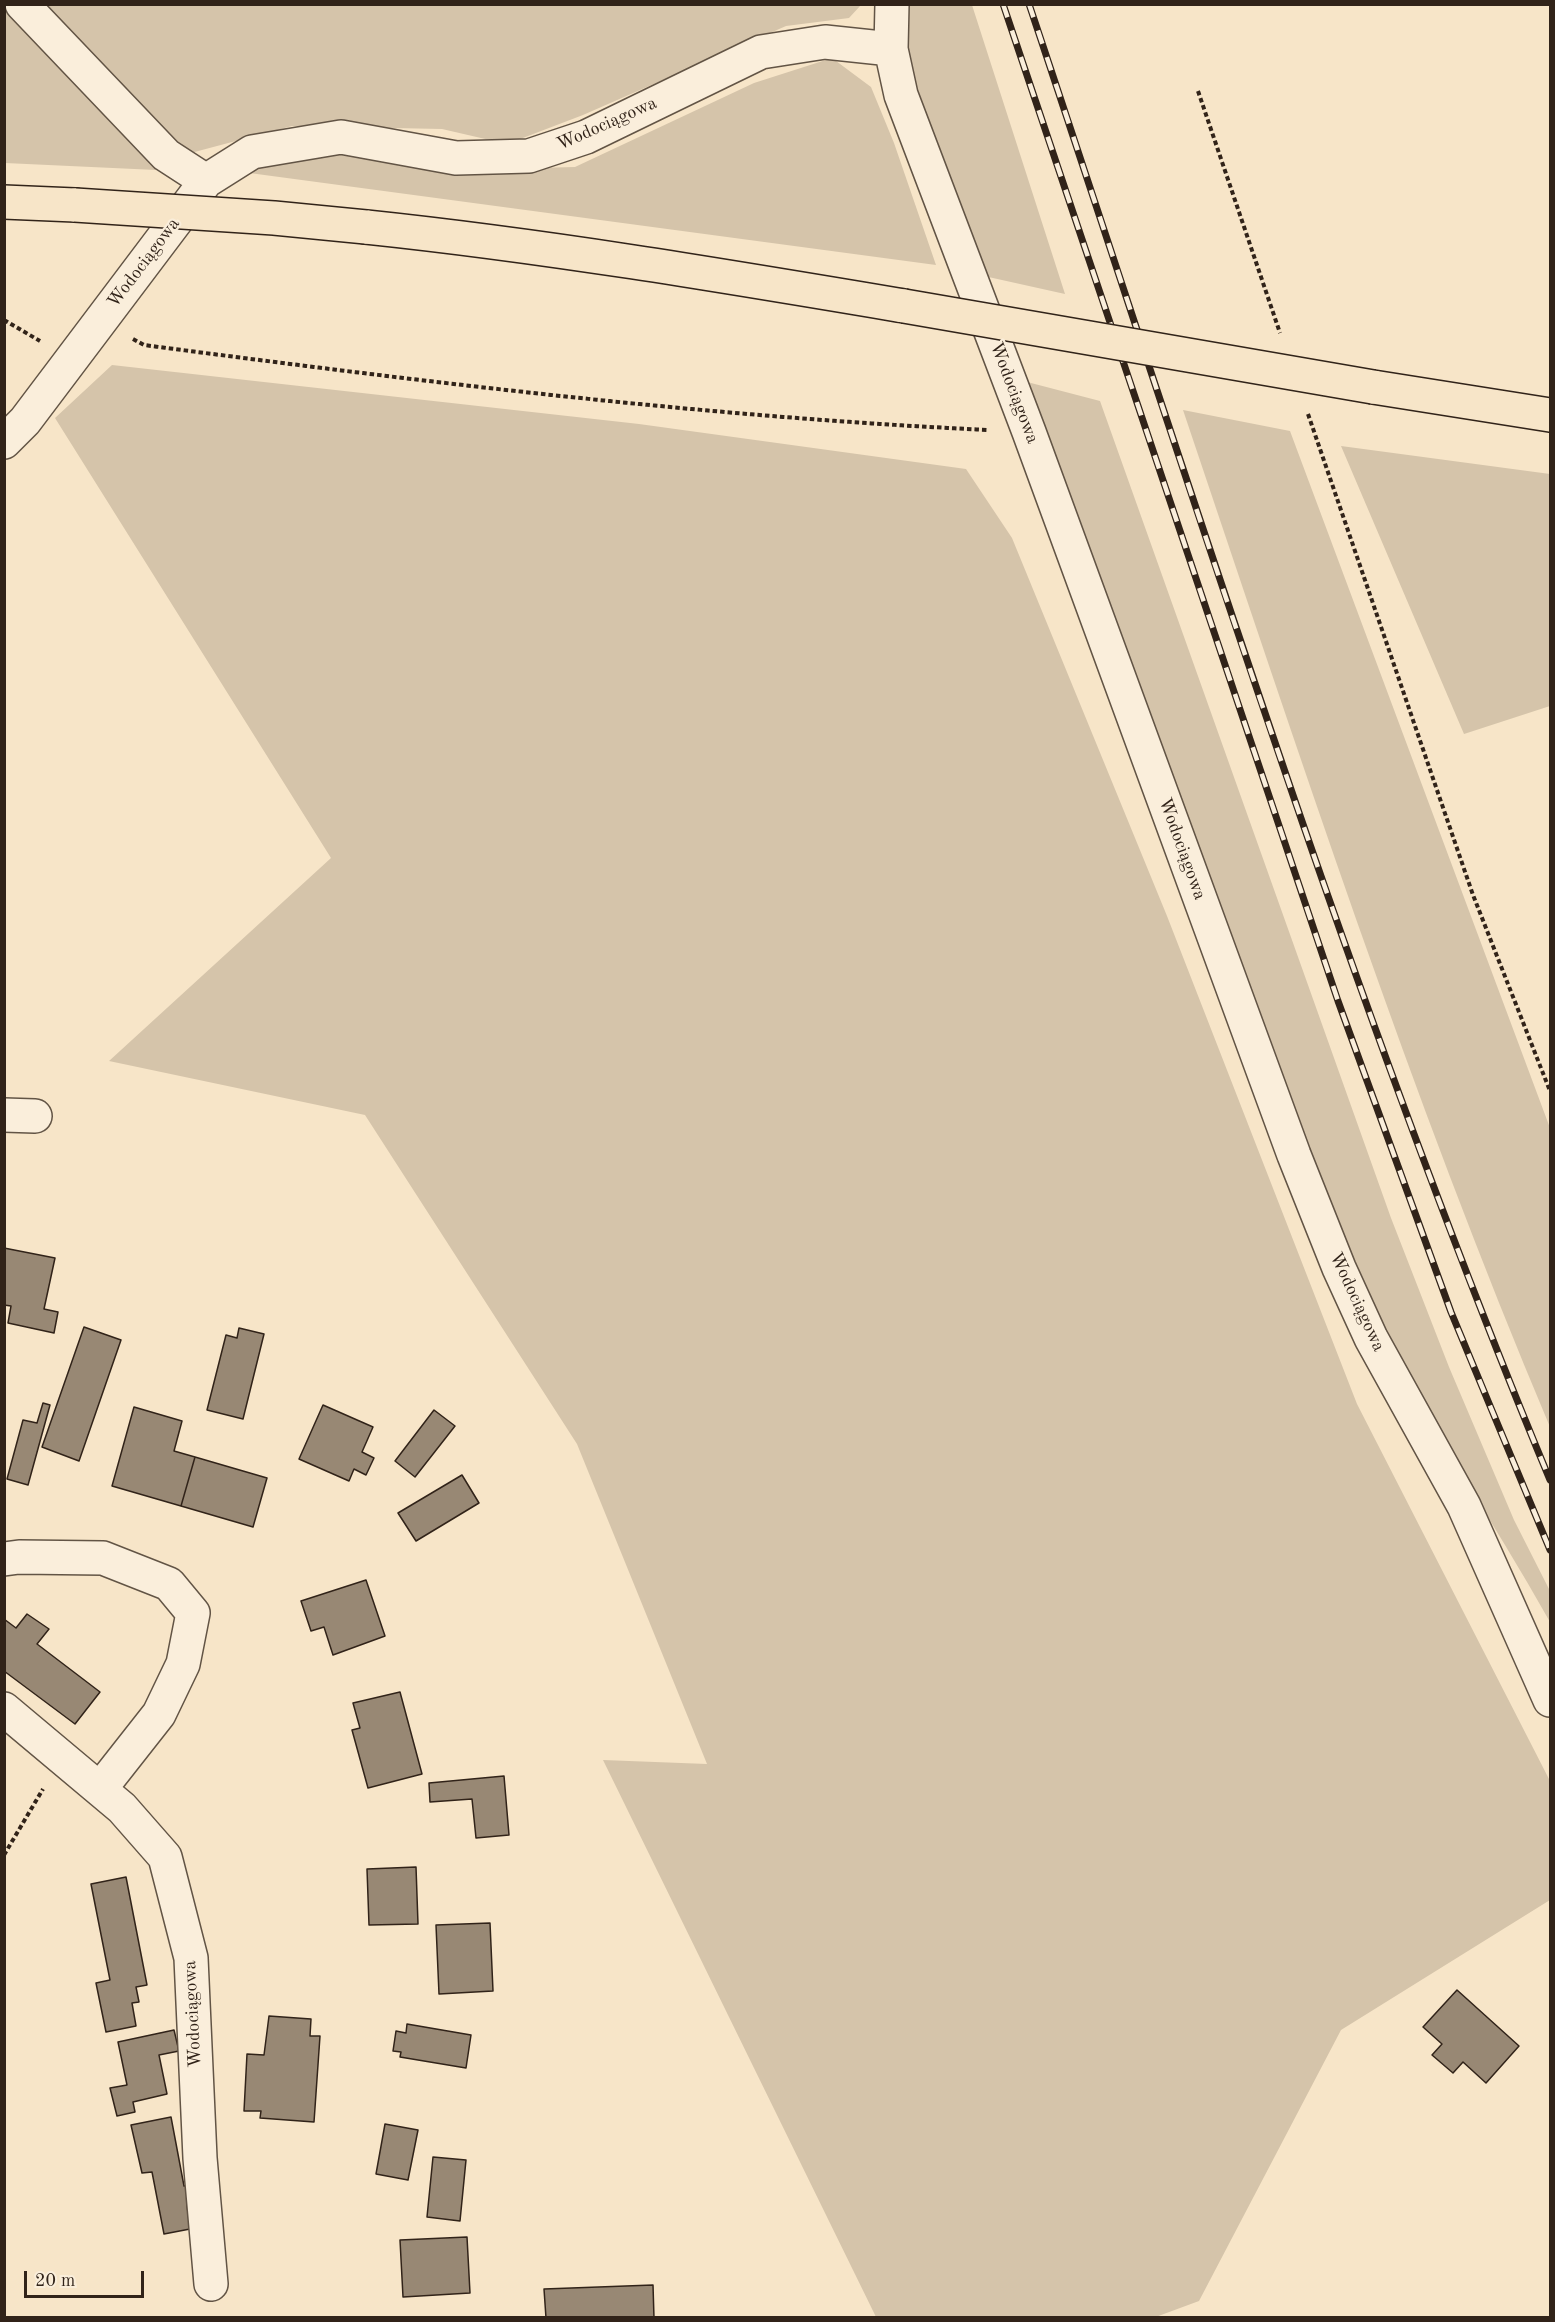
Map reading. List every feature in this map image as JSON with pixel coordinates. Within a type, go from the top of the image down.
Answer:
[{"type":"main road","points":[[4,202],[274,218],[490,240],[622,259],[1373,387],[1551,415]]},
{"type":"street","points":[[22,4],[166,154],[206,181]]},
{"type":"street","points":[[891,49],[892,4]]},
{"type":"street","name":"Wodociągowa","points":[[4,441],[25,421],[206,181],[252,152],[341,137],[456,158],[529,156],[586,136],[761,52],[825,42],[891,49],[901,95],[1029,432],[1286,1132],[1339,1268],[1371,1338],[1464,1506],[1551,1700]]},
{"type":"street","points":[[4,1559],[103,1557],[169,1584],[193,1613],[183,1664],[159,1714],[100,1789]]},
{"type":"street","name":"Wodociągowa","points":[[4,1709],[122,1808],[165,1857],[191,1958],[200,2158],[211,2284]]},
{"type":"path","points":[[1198,91],[1283,340]]},
{"type":"path","points":[[100,321],[144,345],[429,383],[876,424],[1029,432]]},
{"type":"path","points":[[1306,408],[1473,895],[1551,1091]]},
{"type":"path","points":[[4,1855],[33,1809],[59,1756]]},
{"type":"shaded area","points":[[5,5],[21,5],[156,170],[5,163]]},
{"type":"shaded area","points":[[43,5],[861,5],[849,18],[786,26],[583,115],[507,144],[442,129],[292,126],[187,154]]},
{"type":"shaded area","points":[[904,5],[972,5],[1065,294],[984,276],[907,59]]},
{"type":"shaded area","points":[[832,58],[871,87],[894,143],[936,265],[242,172],[328,153],[455,170],[575,167],[754,83]]},
{"type":"shaded area","points":[[112,365],[639,424],[966,469],[1012,538],[1167,916],[1357,1404],[1550,1781],[1550,1900],[1341,2030],[1199,2301],[1153,2318],[876,2317],[603,1760],[707,1764],[577,1444],[365,1115],[109,1061],[331,858],[55,418]]},
{"type":"shaded area","points":[[1008,377],[1100,401],[1391,1218],[1449,1367],[1514,1520],[1550,1591],[1550,1622],[1481,1505],[1360,1313]]},
{"type":"shaded area","points":[[1183,410],[1290,431],[1550,1128],[1550,1427],[1450,1176],[1357,922]]},
{"type":"shaded area","points":[[1341,446],[1550,474],[1550,706],[1464,734]]},
{"type":"building","points":[[4,1248],[55,1258],[44,1309],[58,1312],[54,1333],[8,1323],[11,1306],[4,1305]]},
{"type":"building","points":[[84,1327],[121,1340],[79,1461],[42,1447]]},
{"type":"building","points":[[239,1328],[264,1334],[243,1419],[207,1410],[226,1335],[237,1338]]},
{"type":"building","points":[[43,1403],[50,1405],[28,1485],[7,1479],[23,1420],[37,1423]]},
{"type":"building","points":[[323,1405],[373,1427],[362,1452],[374,1458],[366,1475],[354,1469],[349,1481],[299,1459]]},
{"type":"building","points":[[134,1407],[182,1421],[174,1451],[195,1457],[181,1506],[112,1486]]},
{"type":"building","points":[[434,1410],[455,1426],[415,1477],[395,1461]]},
{"type":"building","points":[[195,1457],[267,1478],[253,1527],[181,1506]]},
{"type":"building","points":[[462,1475],[479,1503],[416,1541],[398,1513]]},
{"type":"building","points":[[366,1580],[385,1636],[333,1655],[324,1627],[311,1631],[301,1601]]},
{"type":"building","points":[[27,1614],[49,1629],[37,1644],[100,1692],[75,1724],[4,1671],[4,1619],[16,1628]]},
{"type":"building","points":[[400,1692],[422,1774],[368,1788],[352,1730],[360,1728],[353,1703]]},
{"type":"building","points":[[504,1776],[509,1835],[476,1838],[472,1799],[430,1802],[429,1783]]},
{"type":"building","points":[[416,1867],[418,1924],[369,1925],[367,1869]]},
{"type":"building","points":[[126,1877],[147,1985],[136,1987],[139,2002],[132,2003],[136,2026],[106,2032],[96,1983],[110,1980],[91,1884]]},
{"type":"building","points":[[490,1923],[493,1991],[439,1994],[436,1925]]},
{"type":"building","points":[[1457,1990],[1519,2046],[1486,2083],[1463,2062],[1453,2073],[1432,2055],[1442,2044],[1423,2027]]},
{"type":"building","points":[[269,2016],[311,2019],[310,2036],[320,2036],[314,2122],[260,2118],[261,2111],[244,2111],[247,2054],[264,2055]]},
{"type":"building","points":[[407,2024],[471,2035],[466,2068],[400,2057],[401,2052],[393,2051],[396,2031],[406,2033]]},
{"type":"building","points":[[174,2030],[179,2051],[159,2055],[167,2094],[133,2102],[135,2112],[117,2116],[110,2088],[127,2085],[118,2042]]},
{"type":"building","points":[[171,2117],[184,2186],[192,2185],[196,2203],[187,2205],[190,2229],[164,2234],[152,2172],[142,2173],[131,2125]]},
{"type":"building","points":[[385,2124],[418,2130],[408,2180],[376,2174]]},
{"type":"building","points":[[433,2157],[466,2160],[460,2221],[427,2217]]},
{"type":"building","points":[[467,2237],[470,2293],[403,2297],[400,2240]]},
{"type":"building","points":[[653,2285],[654,2318],[546,2318],[544,2289]]},
{"type":"railway","points":[[1003,4],[1338,1001],[1451,1312],[1550,1550]]},
{"type":"railway","points":[[1029,4],[1276,747],[1341,932],[1407,1116],[1550,1480]]}]
